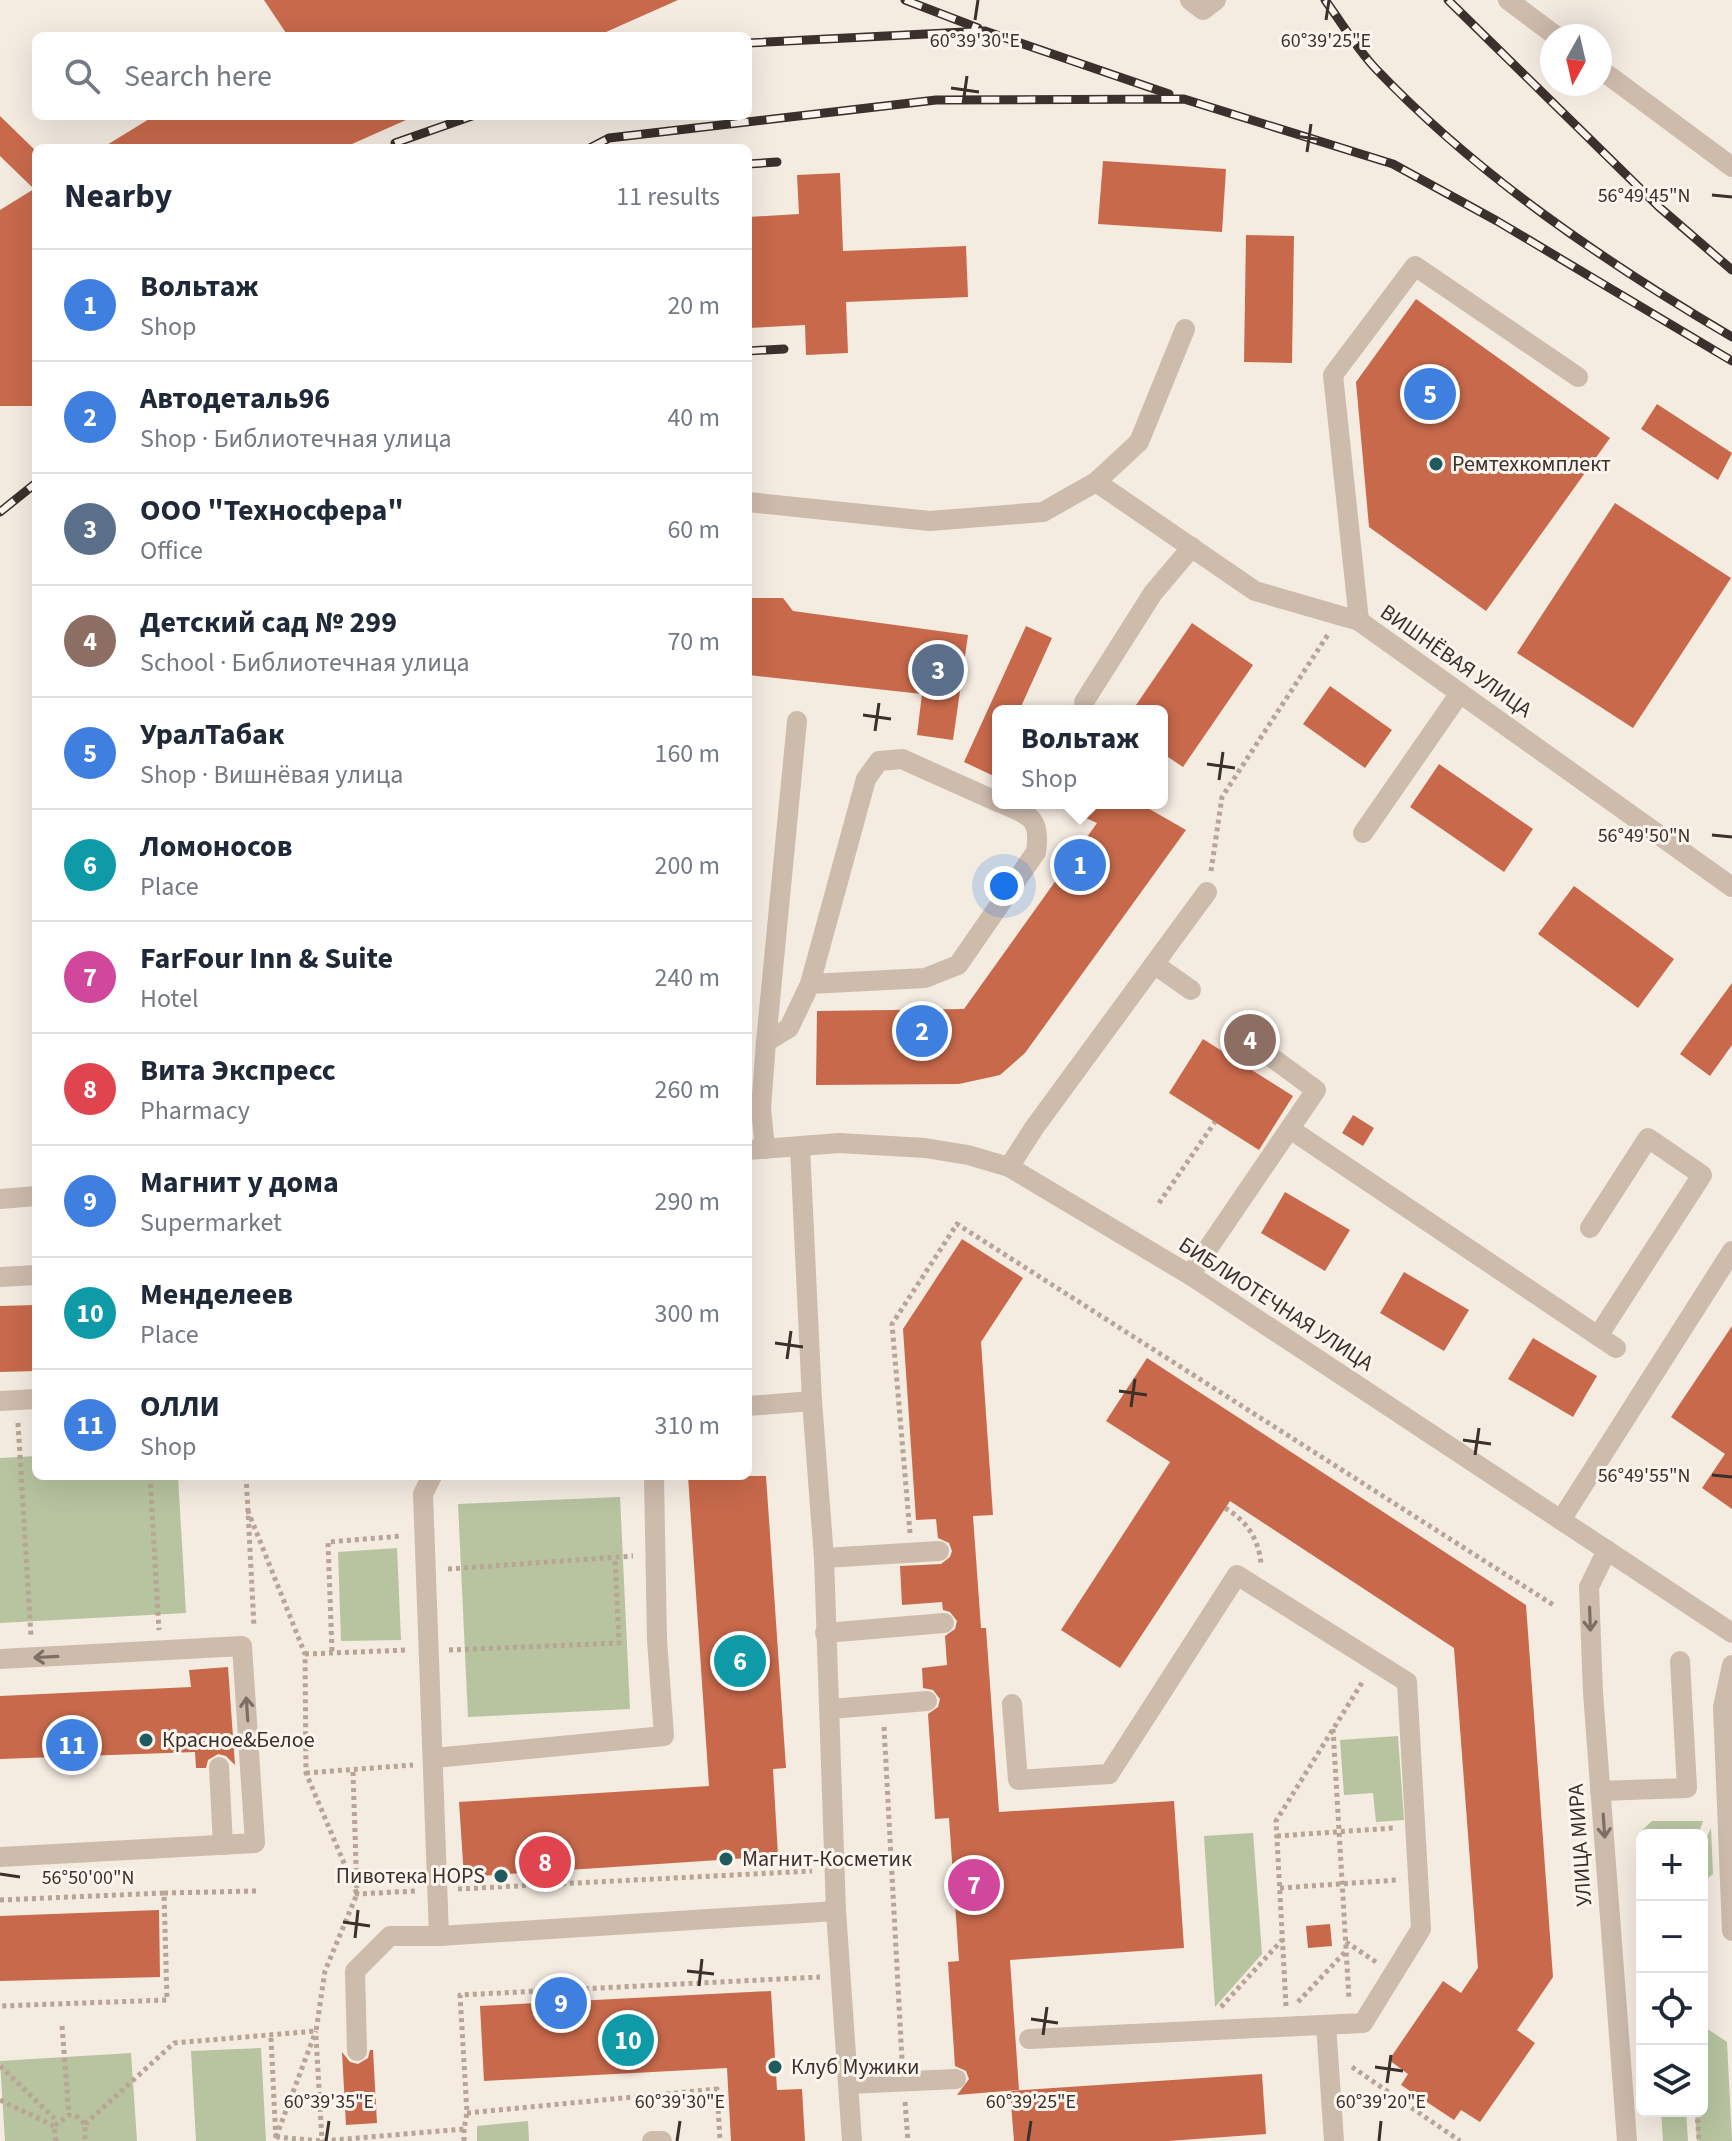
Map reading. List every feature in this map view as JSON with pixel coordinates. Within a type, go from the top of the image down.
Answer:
[{"type":"street","points":[[1190,0],[1203,10],[1216,0]]},
{"type":"street","points":[[1508,0],[1540,24]]},
{"type":"street","points":[[1612,78],[1732,167]]},
{"type":"street","points":[[1350,618],[1333,375],[1415,266],[1578,377]]},
{"type":"street","points":[[752,502],[930,521],[1043,512],[1096,482],[1139,442],[1185,329]]},
{"type":"street","name":"ВИШНЁВАЯ УЛИЦА","points":[[1096,482],[1255,591],[1350,618],[1732,887]]},
{"type":"street","points":[[1084,702],[1153,593],[1192,547]]},
{"type":"street","points":[[1363,833],[1460,693]]},
{"type":"street","points":[[756,1149],[797,721]]},
{"type":"street","points":[[766,1042],[789,1028],[810,984],[866,779],[879,761],[902,759],[992,798]]},
{"type":"street","points":[[810,984],[925,978],[958,965],[1036,852],[1039,832],[1031,816],[1016,809]]},
{"type":"street","points":[[1009,1167],[1034,1128],[1207,892]]},
{"type":"street","points":[[1154,964],[1191,990]]},
{"type":"street","points":[[1190,1275],[1316,1090],[1248,1040]]},
{"type":"street","points":[[1290,1129],[1616,1348]]},
{"type":"street","points":[[1590,1228],[1648,1138],[1702,1175],[1598,1336]]},
{"type":"street","name":"БИБЛИОТЕЧНАЯ УЛИЦА","points":[[756,1149],[839,1143],[925,1148],[968,1155],[1009,1167],[1190,1275],[1732,1633]]},
{"type":"street","points":[[800,1147],[812,1401],[824,1558],[836,1911],[852,2141]]},
{"type":"street","points":[[0,1199],[32,1196]]},
{"type":"street","points":[[1561,1520],[1732,1251]]},
{"type":"street","points":[[0,1277],[32,1275]]},
{"type":"street","points":[[752,1406],[812,1401]]},
{"type":"street","points":[[430,1480],[423,1494],[434,1764],[445,1890],[439,1936]]},
{"type":"street","points":[[434,1764],[664,1736],[654,1480]]},
{"type":"street","name":"УЛИЦА МИРА","points":[[1607,1550],[1589,1587],[1600,1791],[1627,2141]]},
{"type":"street","points":[[824,1558],[939,1551]]},
{"type":"street","points":[[1012,1704],[1018,1780],[1109,1774],[1237,1575],[1407,1682],[1421,1929],[1363,2023],[1029,2039]]},
{"type":"street","points":[[825,1633],[944,1623]]},
{"type":"street","points":[[0,1659],[242,1646],[255,1843],[0,1857]]},
{"type":"street","points":[[1600,1791],[1687,1788],[1680,1661]]},
{"type":"street","points":[[1732,1665],[1723,1707],[1732,1931]]},
{"type":"street","points":[[830,1709],[927,1701]]},
{"type":"street","points":[[219,1767],[223,1845]]},
{"type":"street","points":[[357,2051],[355,1971],[390,1936],[439,1936],[836,1911]]},
{"type":"street","points":[[1326,2025],[1334,2141]]},
{"type":"street","points":[[849,2084],[956,2079]]},
{"type":"street","points":[[652,2141],[662,2141]]},
{"type":"path","points":[[1207,892],[1222,797],[1350,618]]},
{"type":"path","points":[[1159,1203],[1215,1122]]},
{"type":"path","points":[[912,1552],[892,1324],[957,1224],[1555,1606]]},
{"type":"path","points":[[17,1400],[32,1657]]},
{"type":"path","points":[[150,1480],[161,1651]]},
{"type":"path","points":[[246,1480],[254,1628]]},
{"type":"path","points":[[1225,1508],[1239,1516],[1258,1542],[1264,1592]]},
{"type":"path","points":[[248,1511],[305,1654],[306,1773],[357,1894]]},
{"type":"path","points":[[332,1651],[328,1542],[405,1535]]},
{"type":"path","points":[[425,1571],[656,1554]]},
{"type":"path","points":[[305,1654],[619,1643],[615,1558]]},
{"type":"path","points":[[1346,1950],[1286,2015],[1276,1821],[1375,1662]]},
{"type":"path","points":[[883,1703],[908,2141]]},
{"type":"path","points":[[1333,1729],[1351,2024]]},
{"type":"path","points":[[306,1773],[434,1764]]},
{"type":"path","points":[[277,2140],[316,2031],[325,1971],[357,1894],[353,1772]]},
{"type":"path","points":[[1277,1836],[1415,1827]]},
{"type":"path","points":[[357,1894],[819,1871]]},
{"type":"path","points":[[445,1890],[454,1875]]},
{"type":"path","points":[[1280,1888],[1418,1878]]},
{"type":"path","points":[[0,1900],[257,1891]]},
{"type":"path","points":[[0,2006],[167,2000],[164,1893]]},
{"type":"path","points":[[1200,2031],[1282,1939]]},
{"type":"path","points":[[1346,1942],[1393,1974]]},
{"type":"path","points":[[464,2141],[467,2113],[460,1995],[824,1976],[825,1991]]},
{"type":"path","points":[[62,2026],[69,2115]]},
{"type":"path","points":[[85,2124],[174,2043],[271,2038],[316,2031]]},
{"type":"path","points":[[316,2031],[322,2141]]},
{"type":"path","points":[[271,2038],[277,2140]]},
{"type":"path","points":[[1328,2051],[1460,2141]]},
{"type":"path","points":[[0,2066],[56,2124],[56,2141]]},
{"type":"path","points":[[467,2113],[717,2089],[720,2141]]},
{"type":"path","points":[[0,2100],[56,2124]]},
{"type":"path","points":[[56,2124],[69,2115],[78,2117],[85,2124],[85,2141]]},
{"type":"path","points":[[1697,2117],[1699,2141]]},
{"type":"path","points":[[277,2140],[322,2141],[464,2129]]},
{"type":"green space","points":[[32,1456],[32,1480],[178,1480],[186,1613],[0,1623],[0,1458]]},
{"type":"green space","points":[[620,1497],[630,1709],[468,1717],[458,1504]]},
{"type":"green space","points":[[397,1548],[401,1640],[341,1641],[338,1552]]},
{"type":"green space","points":[[1398,1736],[1404,1820],[1376,1822],[1373,1793],[1344,1795],[1340,1740]]},
{"type":"green space","points":[[1652,1821],[1703,1821],[1700,1829],[1643,1829]]},
{"type":"green space","points":[[1711,1828],[1713,1874],[1708,1878],[1708,1835]]},
{"type":"green space","points":[[1253,1833],[1262,1954],[1215,2007],[1204,1836]]},
{"type":"green space","points":[[1708,2029],[1727,2042],[1732,2141],[1697,2141],[1695,2117],[1708,2117]]},
{"type":"green space","points":[[261,2048],[266,2141],[196,2141],[191,2051]]},
{"type":"green space","points":[[131,2053],[137,2141],[5,2141],[0,2061]]},
{"type":"green space","points":[[1661,2117],[1686,2117],[1688,2141],[1663,2141]]},
{"type":"green space","points":[[528,2121],[529,2141],[477,2141],[477,2126]]},
{"type":"building","points":[[264,0],[678,0],[606,32],[285,32]]},
{"type":"building","points":[[0,116],[32,147],[32,187],[0,156]]},
{"type":"building","points":[[148,120],[406,120],[352,144],[108,144]]},
{"type":"building","points":[[1103,161],[1226,169],[1222,232],[1098,224]]},
{"type":"building","points":[[840,173],[843,251],[966,246],[968,297],[846,302],[848,353],[806,355],[805,325],[752,328],[752,217],[799,214],[797,175]]},
{"type":"building","points":[[32,190],[32,406],[0,406],[0,210]]},
{"type":"building","points":[[1246,235],[1294,236],[1292,363],[1244,362]]},
{"type":"building","points":[[1416,299],[1610,438],[1486,611],[1369,527],[1356,382]]},
{"type":"building","points":[[1657,404],[1732,453],[1718,480],[1641,429]]},
{"type":"building","points":[[1615,503],[1731,578],[1633,728],[1517,653]]},
{"type":"building","points":[[752,598],[783,598],[793,611],[968,635],[953,740],[917,735],[922,694],[752,675]]},
{"type":"building","points":[[1192,623],[1253,665],[1183,767],[1168,757],[1168,705],[1136,705]]},
{"type":"building","points":[[1026,626],[1052,638],[1022,705],[992,705],[992,775],[964,762]]},
{"type":"building","points":[[1330,686],[1392,730],[1365,768],[1303,724]]},
{"type":"building","points":[[1439,764],[1533,829],[1504,872],[1410,807]]},
{"type":"building","points":[[1066,809],[1149,809],[1186,830],[1025,1053],[1000,1075],[959,1084],[816,1085],[817,1011],[964,1009],[1097,823]]},
{"type":"building","points":[[1574,886],[1674,959],[1638,1008],[1538,934]]},
{"type":"building","points":[[1732,983],[1732,1045],[1710,1076],[1680,1054]]},
{"type":"building","points":[[1203,1039],[1293,1096],[1259,1150],[1169,1093]]},
{"type":"building","points":[[1353,1115],[1374,1128],[1363,1146],[1342,1133]]},
{"type":"building","points":[[1285,1192],[1350,1230],[1325,1271],[1261,1233]]},
{"type":"building","points":[[962,1239],[1023,1278],[981,1342],[993,1515],[973,1516],[981,1628],[986,1628],[999,1812],[1174,1801],[1184,1948],[1010,1960],[1019,2090],[957,2095],[969,2079],[966,2071],[955,2066],[948,1962],[959,1961],[949,1818],[935,1819],[928,1714],[938,1707],[940,1699],[933,1690],[923,1688],[922,1668],[947,1665],[945,1636],[955,1629],[957,1621],[950,1612],[943,1610],[942,1602],[902,1605],[900,1566],[941,1564],[952,1551],[949,1543],[938,1538],[936,1519],[916,1520],[903,1329]]},
{"type":"building","points":[[1404,1272],[1469,1310],[1444,1351],[1380,1313]]},
{"type":"building","points":[[32,1305],[32,1371],[0,1372],[0,1306]]},
{"type":"building","points":[[1732,1326],[1732,1509],[1702,1488],[1725,1454],[1671,1417]]},
{"type":"building","points":[[1533,1338],[1597,1376],[1573,1417],[1508,1379]]},
{"type":"building","points":[[1147,1358],[1526,1605],[1553,1977],[1517,2030],[1535,2043],[1480,2122],[1461,2110],[1454,2120],[1401,2085],[1408,2074],[1389,2060],[1443,1981],[1461,1993],[1478,1968],[1454,1648],[1230,1501],[1120,1668],[1061,1630],[1170,1462],[1106,1421]]},
{"type":"building","points":[[752,1476],[766,1476],[786,1768],[773,1769],[778,1856],[464,1877],[459,1802],[709,1786],[688,1480],[752,1480]]},
{"type":"building","points":[[228,1667],[235,1765],[226,1756],[218,1754],[208,1760],[206,1768],[196,1768],[195,1752],[0,1759],[0,1696],[191,1687],[189,1670]]},
{"type":"building","points":[[159,1910],[160,1977],[0,1981],[0,1916]]},
{"type":"building","points":[[1330,1924],[1332,1946],[1308,1948],[1306,1926]]},
{"type":"building","points":[[771,1991],[777,2090],[802,2089],[805,2141],[731,2141],[727,2068],[484,2081],[480,2006]]},
{"type":"building","points":[[370,2050],[373,2050],[377,2123],[346,2125],[342,2052],[350,2062],[358,2064],[368,2058]]},
{"type":"building","points":[[1262,2074],[1266,2134],[1168,2141],[1014,2141],[1010,2091]]},
{"type":"railway","points":[[905,0],[978,28]]},
{"type":"railway","points":[[1325,0],[1376,69],[1415,108],[1500,181],[1637,279],[1732,337]]},
{"type":"railway","points":[[1448,0],[1659,207],[1732,270]]},
{"type":"railway","points":[[752,43],[985,31],[1169,94]]},
{"type":"railway","points":[[598,144],[609,138],[936,100],[1184,99],[1393,164],[1497,221],[1732,361]]},
{"type":"railway","points":[[395,143],[461,120]]},
{"type":"railway","points":[[752,164],[777,162]]},
{"type":"railway","points":[[752,351],[784,349]]},
{"type":"railway","points":[[0,512],[32,486]]},
{"type":"place","name":"УралТабак","points":[[1430,394]]},
{"type":"place","name":"Ремтехкомплект","points":[[1436,464]]},
{"type":"place","name":"ООО \"Техносфера\"","points":[[938,670]]},
{"type":"place","name":"Вольтаж","points":[[1080,865]]},
{"type":"place","name":"Автодеталь96","points":[[922,1031]]},
{"type":"place","name":"Детский сад № 299","points":[[1250,1040]]},
{"type":"place","name":"Ломоносов","points":[[740,1661]]},
{"type":"place","name":"Красное&Белое","points":[[146,1740]]},
{"type":"place","name":"ОЛЛИ","points":[[72,1745]]},
{"type":"place","name":"Магнит-Косметик","points":[[726,1859]]},
{"type":"place","name":"Вита Экспресс","points":[[545,1862]]},
{"type":"place","name":"Пивотека HOPS","points":[[501,1876]]},
{"type":"place","name":"FarFour Inn & Suite","points":[[974,1885]]},
{"type":"place","name":"Магнит у дома","points":[[561,2003]]},
{"type":"place","name":"Менделеев","points":[[628,2040]]},
{"type":"place","name":"Клуб Мужики","points":[[775,2067]]}]
